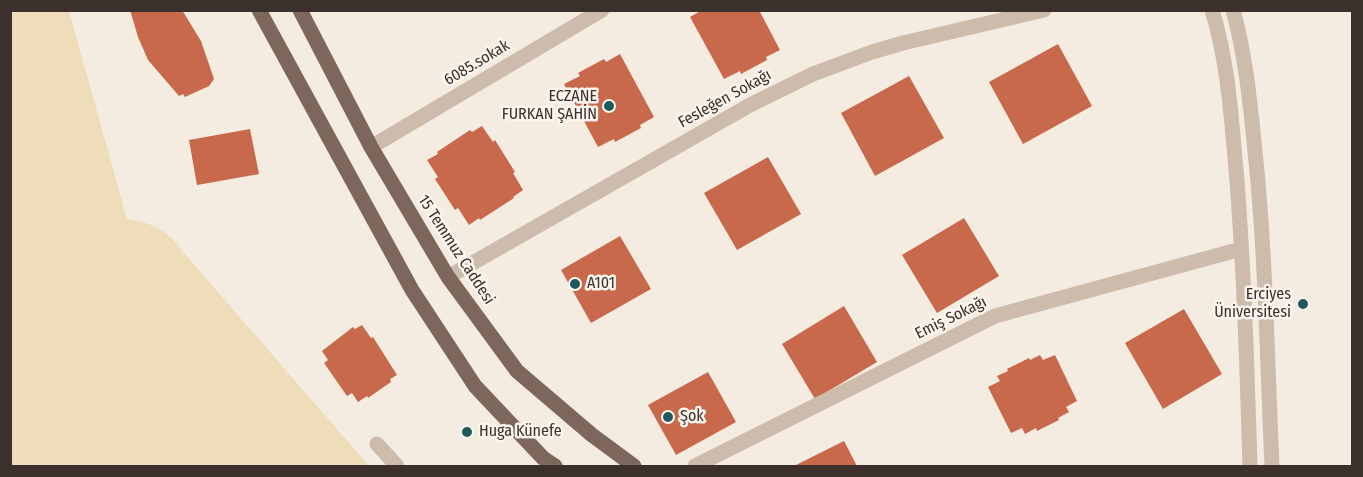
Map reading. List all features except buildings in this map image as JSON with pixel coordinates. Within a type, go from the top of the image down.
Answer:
[{"type":"main road","points":[[259,10],[412,290],[475,386],[543,458],[555,466]]},
{"type":"main road","name":"15 Temmuz Caddesi","points":[[300,10],[371,147],[448,277],[517,371],[592,435],[634,466]]},
{"type":"street","name":"6085.sokak","points":[[371,147],[602,10]]},
{"type":"street","name":"Fesleğen Sokağı","points":[[448,277],[750,105],[813,74],[903,43],[1044,10]]},
{"type":"street","points":[[1212,10],[1223,51],[1228,84],[1241,249],[1250,466]]},
{"type":"street","points":[[1233,10],[1246,67],[1258,182],[1264,265],[1272,466]]},
{"type":"street","name":"Emiş Sokağı","points":[[695,466],[995,316],[1241,249]]},
{"type":"street","points":[[377,444],[397,466]]},
{"type":"sand","points":[[10,11],[69,11],[127,219],[152,225],[172,238],[369,466],[11,466]]},
{"type":"place","name":"ECZANE FURKAN ŞAHİN","points":[[609,106]]},
{"type":"place","name":"A101","points":[[575,284]]},
{"type":"place","name":"Erciyes Üniversitesi","points":[[1303,304]]},
{"type":"place","name":"Şok","points":[[668,417]]},
{"type":"place","name":"Huga Künefe","points":[[467,432]]}]
